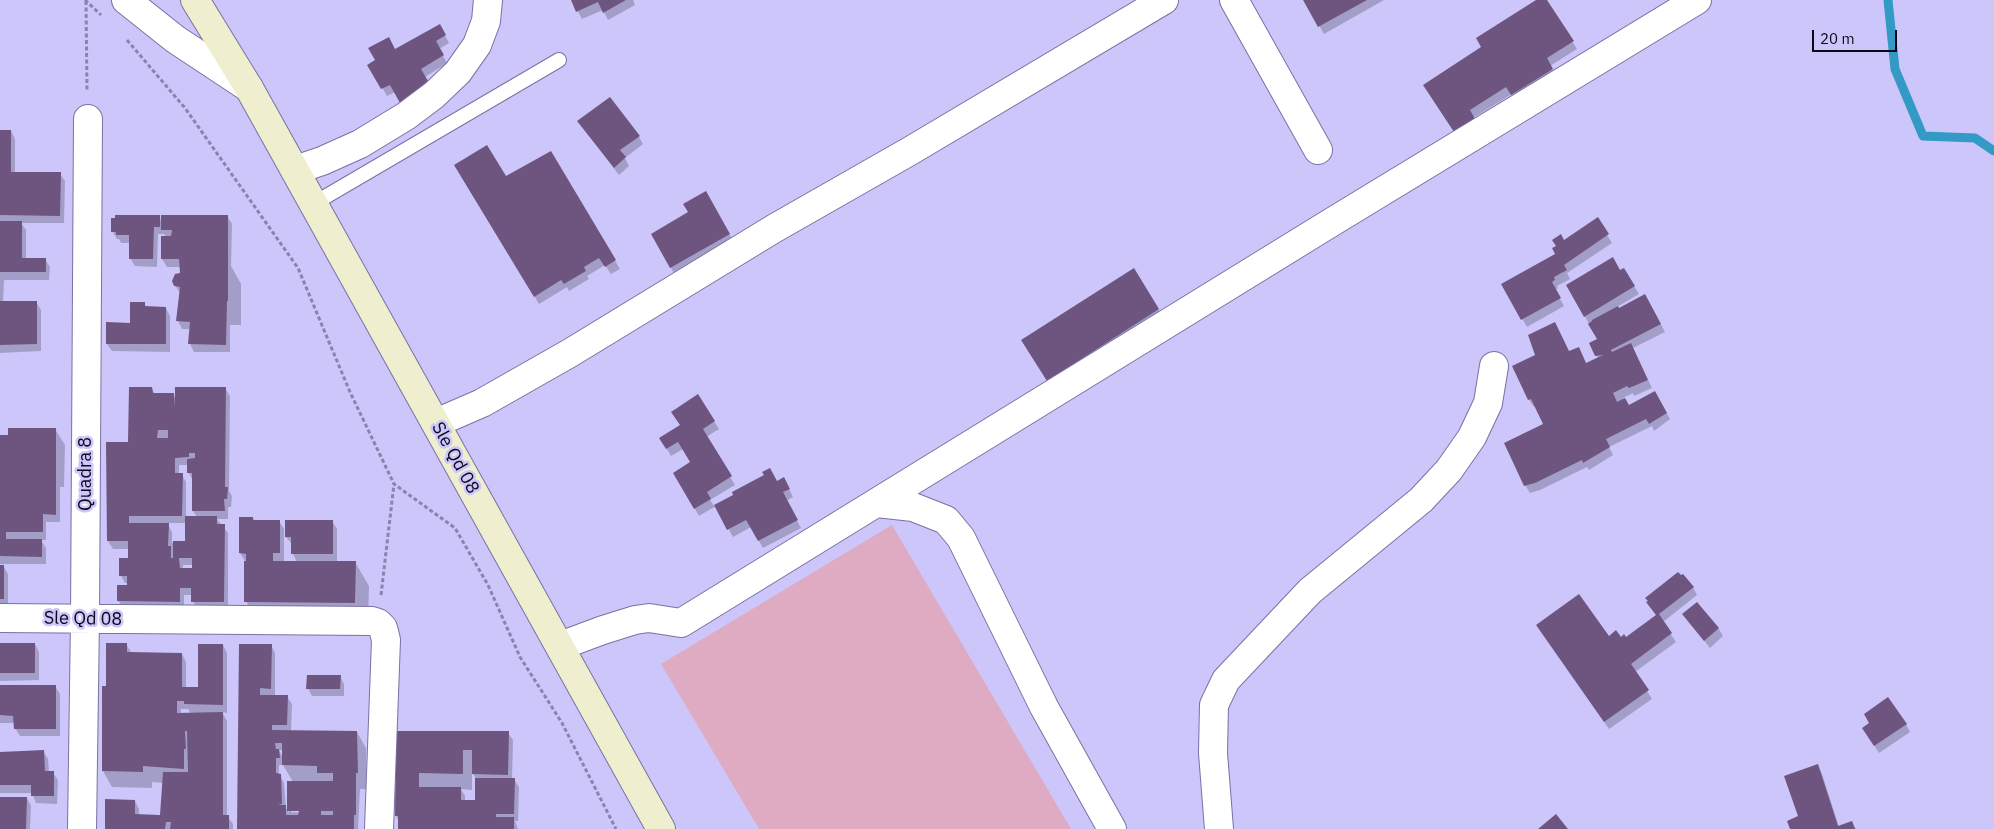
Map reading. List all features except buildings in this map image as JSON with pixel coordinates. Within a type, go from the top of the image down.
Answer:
[{"type":"street","points":[[126,0],[175,39],[249,88]]},
{"type":"street","name":"Sle Qd 08","points":[[195,0],[249,88],[662,829]]},
{"type":"street","points":[[295,170],[322,161],[360,144],[406,116],[434,94],[458,72],[478,45],[486,21],[488,0]]},
{"type":"street","points":[[436,423],[482,403],[570,353],[775,228],[910,151],[1164,0]]},
{"type":"street","points":[[1234,0],[1318,150]]},
{"type":"street","points":[[560,646],[635,620],[649,618],[681,623],[1332,222],[1697,0]]},
{"type":"street","name":"Quadra 8","points":[[82,829],[86,619],[88,119]]},
{"type":"street","points":[[1219,829],[1213,752],[1214,705],[1226,680],[1310,591],[1421,500],[1449,470],[1472,436],[1488,402],[1494,366]]},
{"type":"street","points":[[877,503],[913,507],[946,520],[961,538],[1044,707],[1112,829]]},
{"type":"street","name":"Sle Qd 08","points":[[0,618],[372,621],[378,623]]},
{"type":"street","points":[[378,623],[383,628],[386,640],[379,829]]},
{"type":"lane","points":[[313,204],[559,60]]},
{"type":"path","points":[[86,0],[107,21]]},
{"type":"path","points":[[86,0],[88,119]]},
{"type":"path","points":[[122,35],[185,108],[298,268],[350,392],[394,484],[455,528],[488,585],[520,657],[562,723],[616,829]]},
{"type":"path","points":[[378,623],[394,484]]},
{"type":"shaded area","points":[[892,525],[1071,829],[759,829],[661,664]]},
{"type":"waterway","points":[[1888,0],[1895,69],[1923,136],[1975,138],[1994,151]]}]
